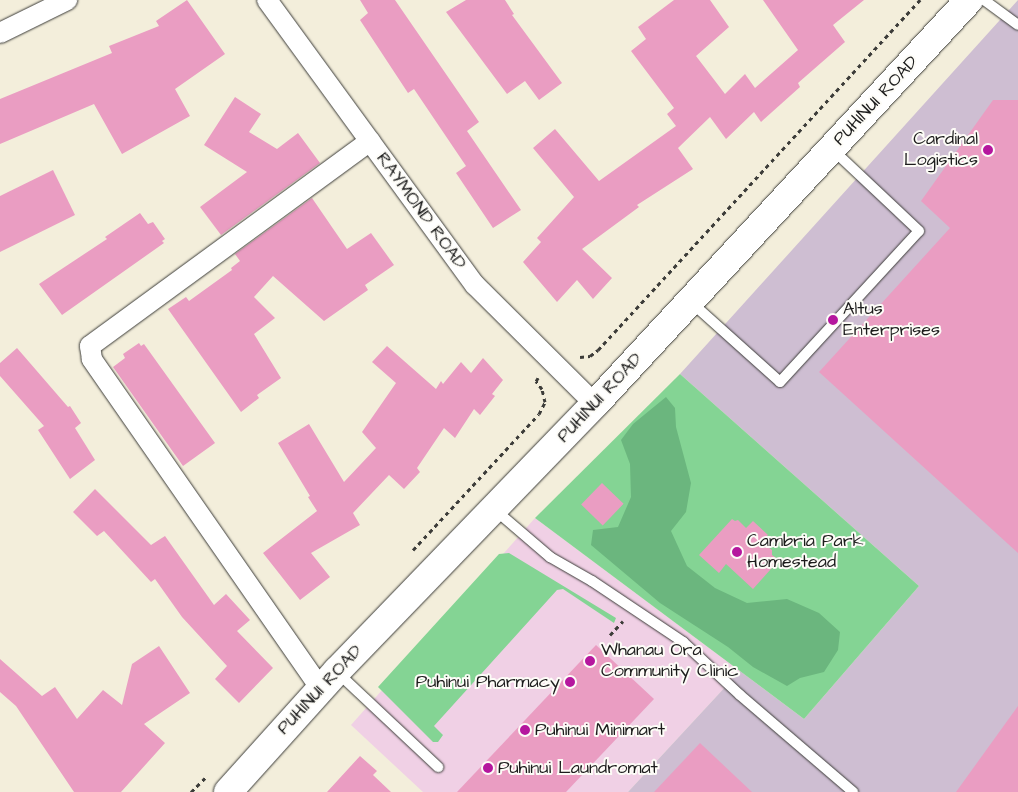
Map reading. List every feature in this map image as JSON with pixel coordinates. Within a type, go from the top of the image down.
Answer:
[{"type":"main road","name":"PUHINUI ROAD","points":[[228,792],[329,680],[595,404],[969,0]]},
{"type":"street","points":[[0,33],[67,0]]},
{"type":"street","name":"RAYMOND ROAD","points":[[267,0],[475,285],[595,404]]},
{"type":"street","points":[[329,680],[89,352],[90,346],[95,342],[370,141]]},
{"type":"lane","points":[[984,0],[1018,25]]},
{"type":"lane","points":[[690,301],[780,382],[919,231],[832,149]]},
{"type":"lane","points":[[494,509],[550,557],[592,581],[683,642],[740,695],[853,792]]},
{"type":"lane","points":[[329,680],[438,767]]},
{"type":"shaded area","points":[[1018,0],[1018,792],[628,792],[740,671],[804,719],[919,586],[680,374]]},
{"type":"shaded area","points":[[535,518],[740,671],[628,792],[423,792],[351,725]]},
{"type":"green space","points":[[680,374],[919,586],[804,719],[535,518]]},
{"type":"green space","points":[[666,397],[675,408],[676,427],[691,483],[686,512],[671,531],[687,566],[715,588],[747,603],[787,599],[819,613],[840,632],[838,650],[824,672],[800,678],[787,686],[753,667],[728,647],[660,603],[591,545],[593,530],[618,527],[631,497],[630,464],[621,440],[633,424]]},
{"type":"green space","points":[[509,553],[616,618],[614,623],[563,589],[557,590],[434,726],[443,735],[438,742],[433,742],[378,687],[499,554]]},
{"type":"building","points":[[187,0],[225,54],[175,89],[190,116],[122,154],[94,104],[0,144],[0,99],[112,53],[109,46],[159,26],[156,21]]},
{"type":"building","points":[[360,0],[395,0],[479,122],[467,131],[521,210],[493,228],[456,173],[466,166],[414,89],[408,93],[360,20],[368,13]]},
{"type":"building","points":[[466,0],[505,0],[514,14],[512,15],[562,83],[539,100],[525,81],[507,94],[446,12]]},
{"type":"building","points":[[674,0],[710,0],[729,27],[696,56],[725,94],[745,74],[755,88],[798,50],[763,0],[864,0],[833,25],[845,42],[798,83],[800,87],[761,122],[754,112],[726,139],[710,117],[678,148],[693,169],[637,205],[639,207],[582,249],[612,278],[593,299],[577,280],[557,302],[523,262],[541,242],[537,238],[574,197],[533,148],[555,129],[599,181],[676,126],[667,114],[674,108],[631,51],[646,39],[638,27]]},
{"type":"building","points":[[235,97],[261,114],[249,132],[277,149],[298,133],[320,163],[221,235],[200,207],[247,172],[204,145]]},
{"type":"building","points":[[993,100],[1018,100],[1018,553],[819,372],[950,228],[921,201]]},
{"type":"building","points":[[53,170],[75,215],[0,252],[0,196]]},
{"type":"building","points":[[312,198],[347,249],[371,233],[394,265],[365,285],[368,290],[324,321],[273,276],[254,297],[275,318],[254,334],[281,378],[257,395],[259,398],[241,412],[168,309],[186,297],[189,301],[232,270],[231,268],[240,261],[235,254]]},
{"type":"building","points":[[140,213],[148,224],[153,222],[165,239],[162,241],[164,243],[62,315],[39,284],[107,239],[105,237]]},
{"type":"building","points":[[139,343],[141,346],[144,344],[215,443],[183,466],[113,367],[125,358],[123,354]]},
{"type":"building","points":[[387,346],[436,389],[441,381],[443,384],[461,362],[471,373],[483,358],[503,380],[492,394],[495,396],[480,415],[474,409],[455,438],[444,428],[417,468],[420,472],[404,489],[389,475],[353,513],[360,525],[311,553],[330,577],[300,600],[263,553],[317,511],[278,443],[309,424],[344,482],[376,448],[362,432],[396,383],[372,362]]},
{"type":"building","points":[[17,348],[68,407],[70,406],[81,423],[75,428],[95,460],[70,479],[38,430],[44,426],[0,376],[0,363]]},
{"type":"building","points":[[602,483],[624,504],[603,525],[581,505]]},
{"type":"building","points":[[95,489],[151,545],[165,536],[214,605],[226,594],[250,620],[237,631],[273,668],[239,703],[215,679],[227,666],[182,617],[155,579],[151,582],[104,531],[97,536],[73,512]]},
{"type":"building","name":"Cambria Park Homestead","points":[[732,519],[738,520],[746,528],[753,521],[768,535],[761,542],[772,550],[772,555],[779,560],[753,589],[726,564],[719,573],[699,555]]},
{"type":"building","points":[[596,645],[654,699],[566,792],[457,792]]},
{"type":"building","points":[[159,646],[190,693],[144,724],[165,743],[121,792],[74,792],[16,706],[0,692],[0,659],[42,696],[55,687],[77,719],[103,690],[122,705],[132,664]]},
{"type":"building","points":[[1018,706],[1018,792],[956,792]]},
{"type":"building","points":[[700,743],[752,792],[654,792]]},
{"type":"building","points":[[360,756],[377,771],[373,775],[391,792],[327,792]]},
{"type":"place","name":"Cardinal Logistics","points":[[988,150]]},
{"type":"place","name":"Altus Enterprises","points":[[833,320]]},
{"type":"place","name":"Cambria Park Homestead","points":[[737,552]]},
{"type":"place","name":"Whanau Ora Community Clinic","points":[[590,661]]},
{"type":"place","name":"Puhinui Pharmacy","points":[[570,682]]},
{"type":"place","name":"Puhinui Minimart","points":[[525,730]]},
{"type":"place","name":"Puhinui Laundromat","points":[[488,768]]}]
